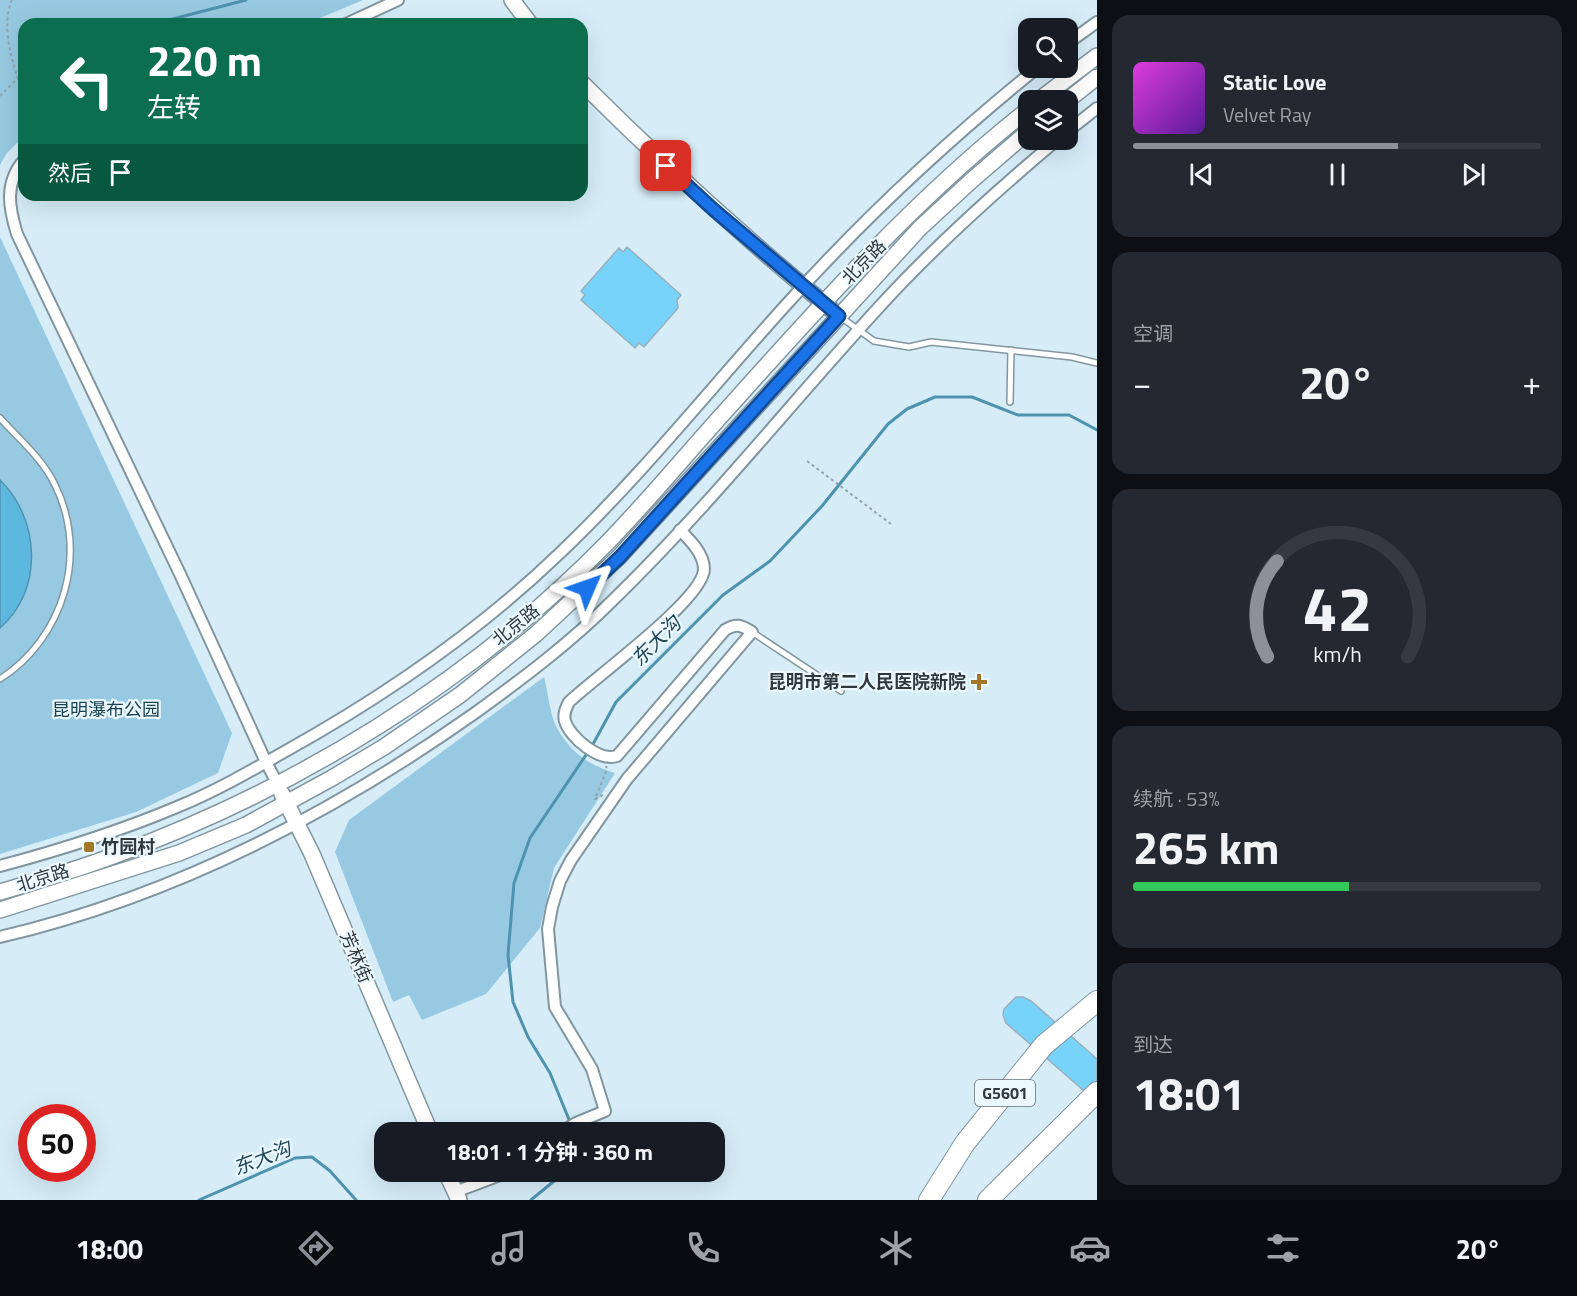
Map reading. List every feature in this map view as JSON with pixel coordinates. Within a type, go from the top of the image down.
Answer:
[{"type":"highway","name":"G5601","points":[[929,1200],[965,1143],[1044,1045],[1097,1001]]},
{"type":"highway","points":[[988,1200],[1097,1092]]},
{"type":"main road","points":[[512,0],[526,18]]},
{"type":"main road","points":[[1052,90],[1097,56]]},
{"type":"main road","points":[[1078,92],[1097,77]]},
{"type":"main road","points":[[588,89],[714,210],[839,316]]},
{"type":"main road","name":"北京路","points":[[0,891],[114,856],[228,808],[320,761],[450,678],[560,589],[606,544],[824,303],[944,183],[1018,119]]},
{"type":"main road","name":"北京路","points":[[0,910],[179,853],[246,825],[384,747],[460,694],[536,634],[620,557],[920,228],[1018,140]]},
{"type":"main road","name":"芳林街","points":[[277,783],[312,854],[426,1122]]},
{"type":"main road","points":[[451,1182],[457,1196]]},
{"type":"street","points":[[359,18],[398,0]]},
{"type":"street","points":[[1078,36],[1097,22]]},
{"type":"street","points":[[0,866],[57,851],[180,806],[336,723],[425,665],[510,598],[559,554],[639,474],[804,286],[944,146],[1025,78]]},
{"type":"street","points":[[1078,123],[1097,108]]},
{"type":"street","points":[[0,937],[33,929],[131,897],[213,865],[297,823],[379,777],[497,698],[554,653],[609,604],[681,530],[858,330],[961,222],[1045,150]]},
{"type":"street","points":[[18,168],[9,200],[17,234],[277,783]]},
{"type":"street","points":[[580,1122],[604,1111],[592,1068],[555,1008],[548,929],[560,881],[571,860],[627,779],[752,632],[742,626],[733,625],[725,630],[623,752],[612,758],[604,758],[580,743],[565,720],[565,711],[569,702],[679,607],[696,589],[701,580],[704,571],[703,562],[694,544],[681,530]]},
{"type":"street","points":[[457,1196],[487,1182]]},
{"type":"lane","points":[[839,316],[874,341],[909,347],[931,342],[1072,357],[1097,363]]},
{"type":"lane","points":[[1010,402],[1011,350]]},
{"type":"lane","points":[[0,417],[41,462],[55,484],[66,513],[71,536],[65,590],[53,622],[28,656],[0,679]]},
{"type":"lane","points":[[752,632],[841,691]]},
{"type":"path","points":[[4,10],[12,0]]},
{"type":"path","points":[[0,96],[18,79],[5,47]]},
{"type":"path","points":[[807,461],[891,524]]},
{"type":"path","points":[[604,758],[607,770],[595,799],[608,792],[615,796]]},
{"type":"green space","points":[[0,0],[363,0],[320,18],[18,18],[18,142],[7,153],[0,165]]},
{"type":"green space","name":"昆明瀑布公园","points":[[0,237],[232,733],[218,773],[136,812],[0,854]]},
{"type":"green space","points":[[544,677],[553,717],[562,737],[589,762],[615,773],[554,868],[540,928],[486,994],[422,1020],[409,995],[393,1002],[335,852],[349,820]]},
{"type":"shaded area","points":[[0,480],[13,496],[23,514],[32,554],[30,575],[24,594],[14,612],[0,628]]},
{"type":"building","points":[[627,247],[681,295],[677,300],[678,308],[644,347],[639,343],[635,348],[581,300],[585,295],[581,291],[619,248],[623,252]]},
{"type":"building","points":[[1016,997],[1023,997],[1031,1001],[1097,1059],[1097,1099],[1083,1090],[1006,1023],[1003,1015],[1004,1009]]},
{"type":"waterway","points":[[177,18],[246,0]]},
{"type":"waterway","name":"东大沟","points":[[592,746],[616,702],[723,595],[770,561],[822,506],[888,424],[907,409],[935,397],[972,397],[1018,415],[1069,415],[1097,430]]},
{"type":"waterway","name":"东大沟","points":[[570,1122],[550,1073],[528,1037],[513,1002],[508,955],[514,883],[530,838],[588,752]]},
{"type":"waterway","name":"东大沟","points":[[199,1200],[295,1158],[312,1157],[330,1171],[356,1200]]},
{"type":"waterway","name":"东大沟","points":[[531,1200],[553,1182]]},
{"type":"place","name":"昆明市第二人民医院新院","points":[[979,682]]},
{"type":"place","name":"竹园村","points":[[89,847]]},
{"type":"route","points":[[587,588],[620,557],[839,316],[666,166]]}]
